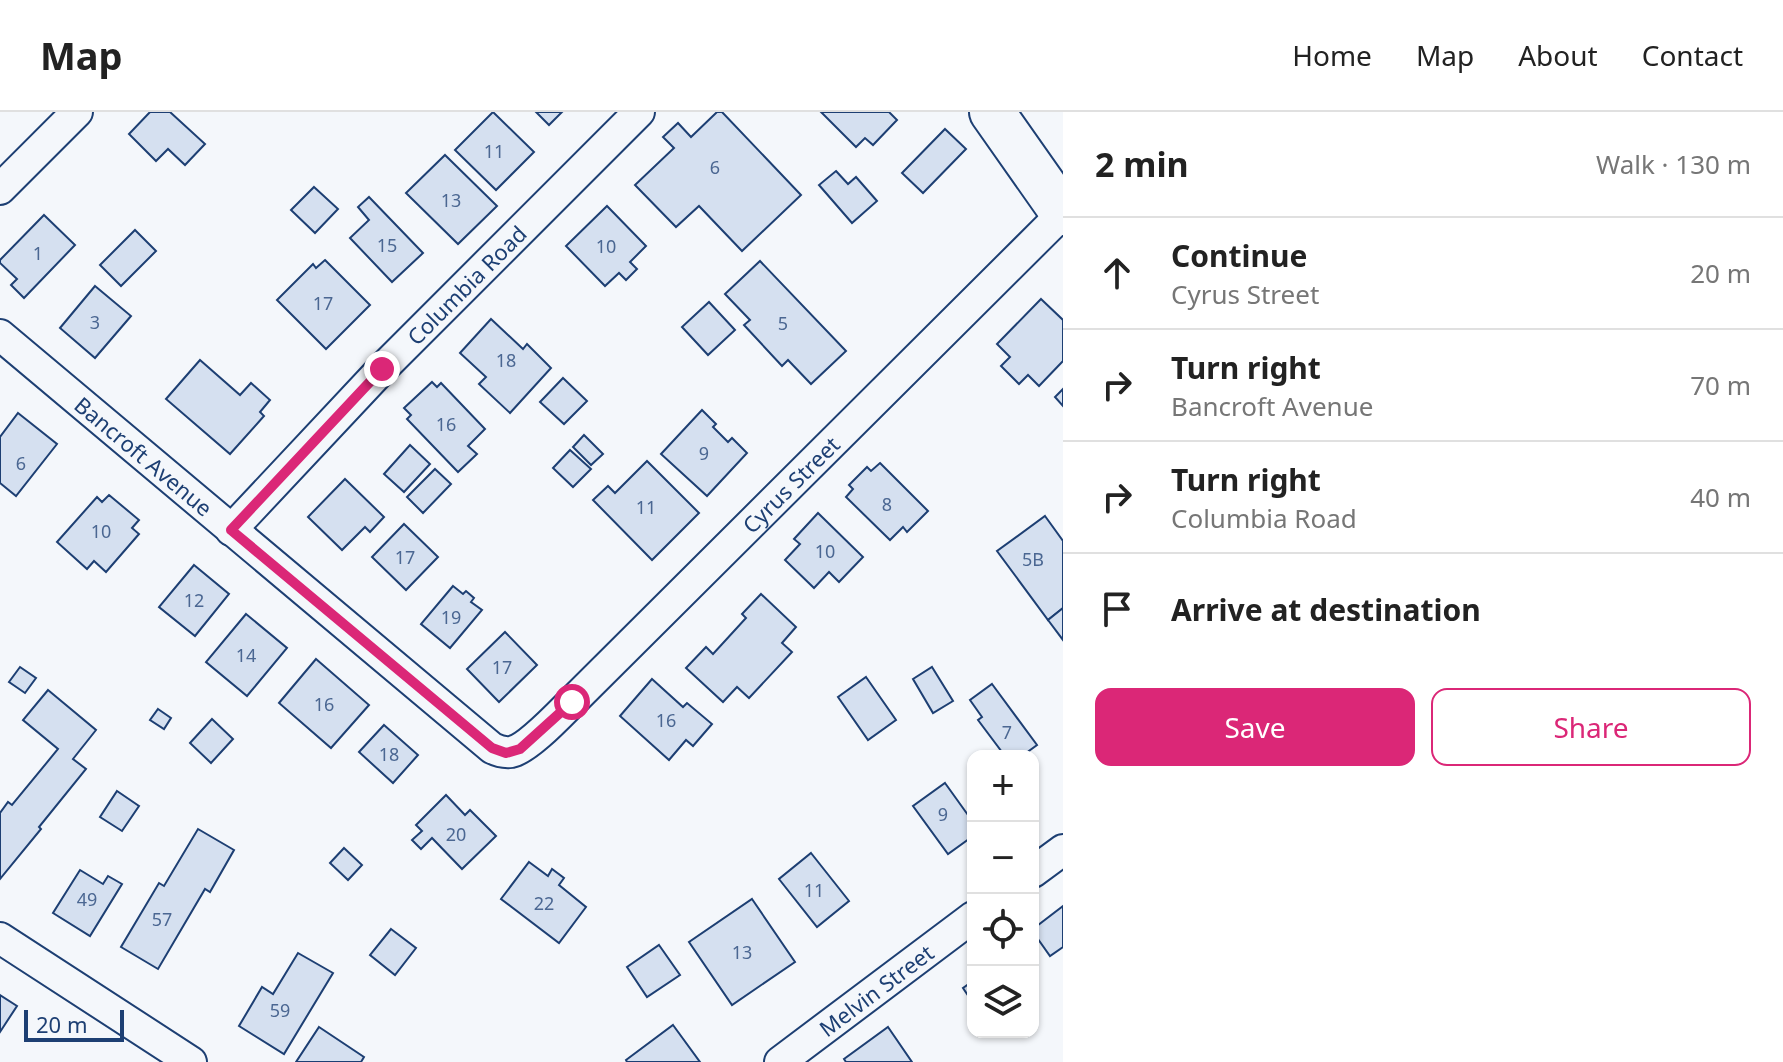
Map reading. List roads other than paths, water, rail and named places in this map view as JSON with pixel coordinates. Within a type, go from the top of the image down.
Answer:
[{"type":"main road","points":[[992,112],[1063,213]]},
{"type":"street","points":[[0,189],[77,112]]},
{"type":"street","name":"Columbia Road","points":[[231,530],[382,369],[639,112]]},
{"type":"street","name":"Cyrus Street","points":[[513,752],[524,746],[572,702],[1063,213]]},
{"type":"street","name":"Bancroft Avenue","points":[[0,335],[492,748],[513,752]]},
{"type":"street","points":[[1039,868],[1063,850]]},
{"type":"street","name":"Melvin Street","points":[[780,1062],[967,922]]},
{"type":"street","points":[[0,938],[191,1062]]}]
